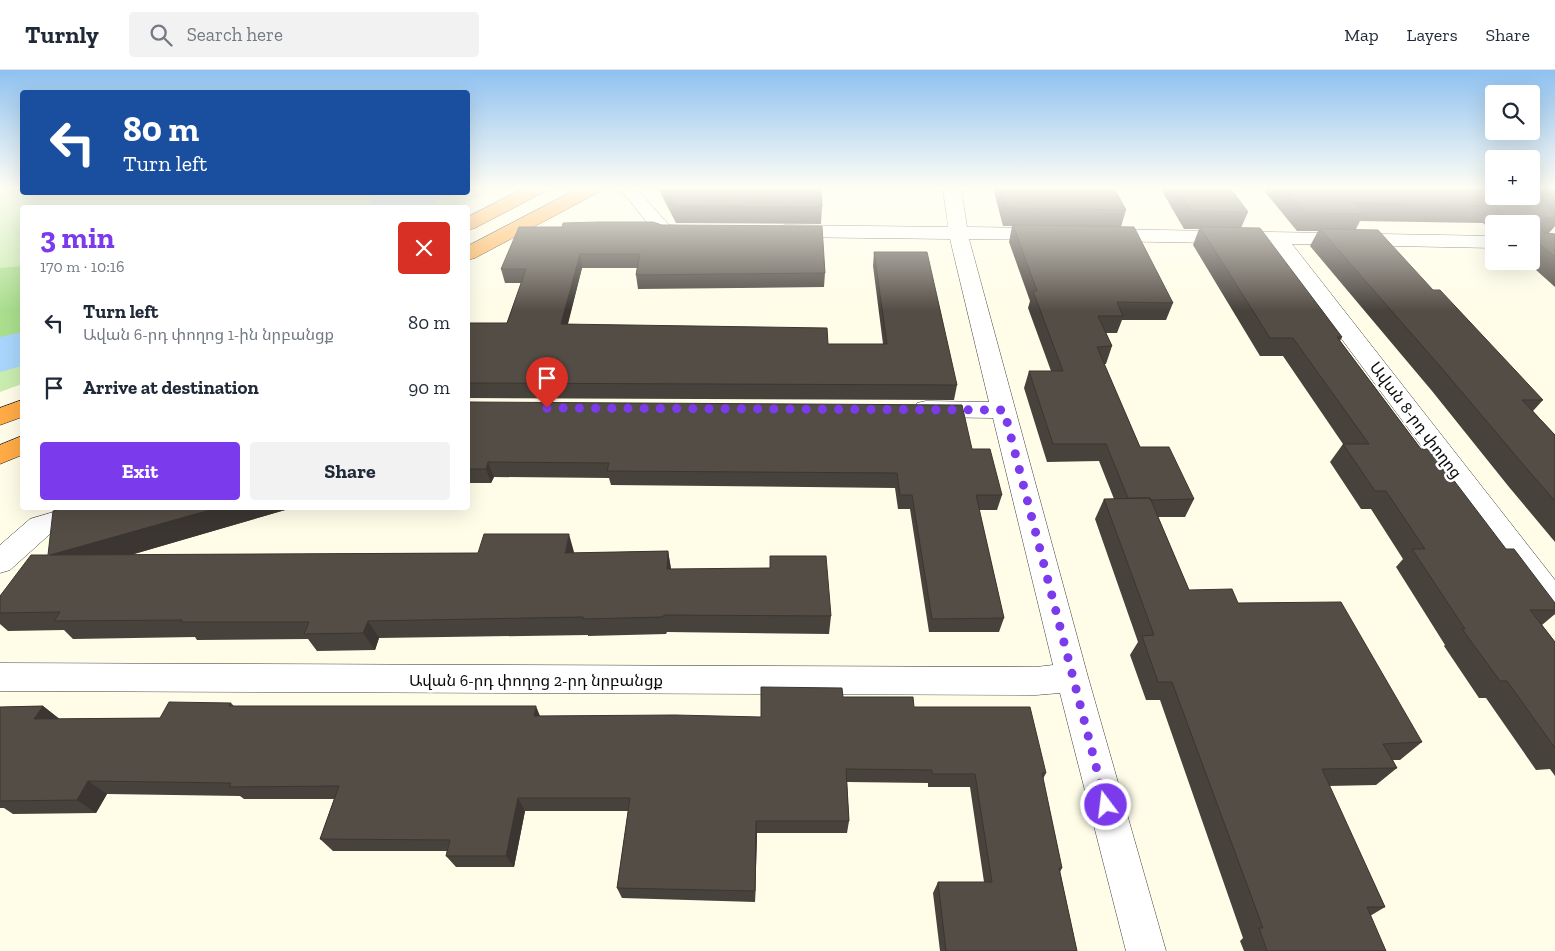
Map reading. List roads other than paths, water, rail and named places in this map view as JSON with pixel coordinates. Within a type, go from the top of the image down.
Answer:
[{"type":"highway","points":[[470,253],[515,229]]},
{"type":"highway","points":[[0,417],[20,409]]},
{"type":"highway","points":[[0,455],[20,446]]},
{"type":"street","points":[[663,229],[713,231]]},
{"type":"street","points":[[957,229],[1072,676],[1146,951]]},
{"type":"street","points":[[772,231],[1068,235]]},
{"type":"street","points":[[1088,235],[1485,242]]},
{"type":"street","name":"Ավան 8-րդ փողոց","points":[[1277,238],[1555,602]]},
{"type":"street","points":[[905,409],[1004,410]]},
{"type":"street","points":[[0,562],[40,526],[93,510]]},
{"type":"street","name":"Ավան 6-րդ փողոց 2-րդ նրբանցք","points":[[0,677],[1036,681],[1072,676]]},
{"type":"waterway","points":[[0,355],[20,349]]}]
